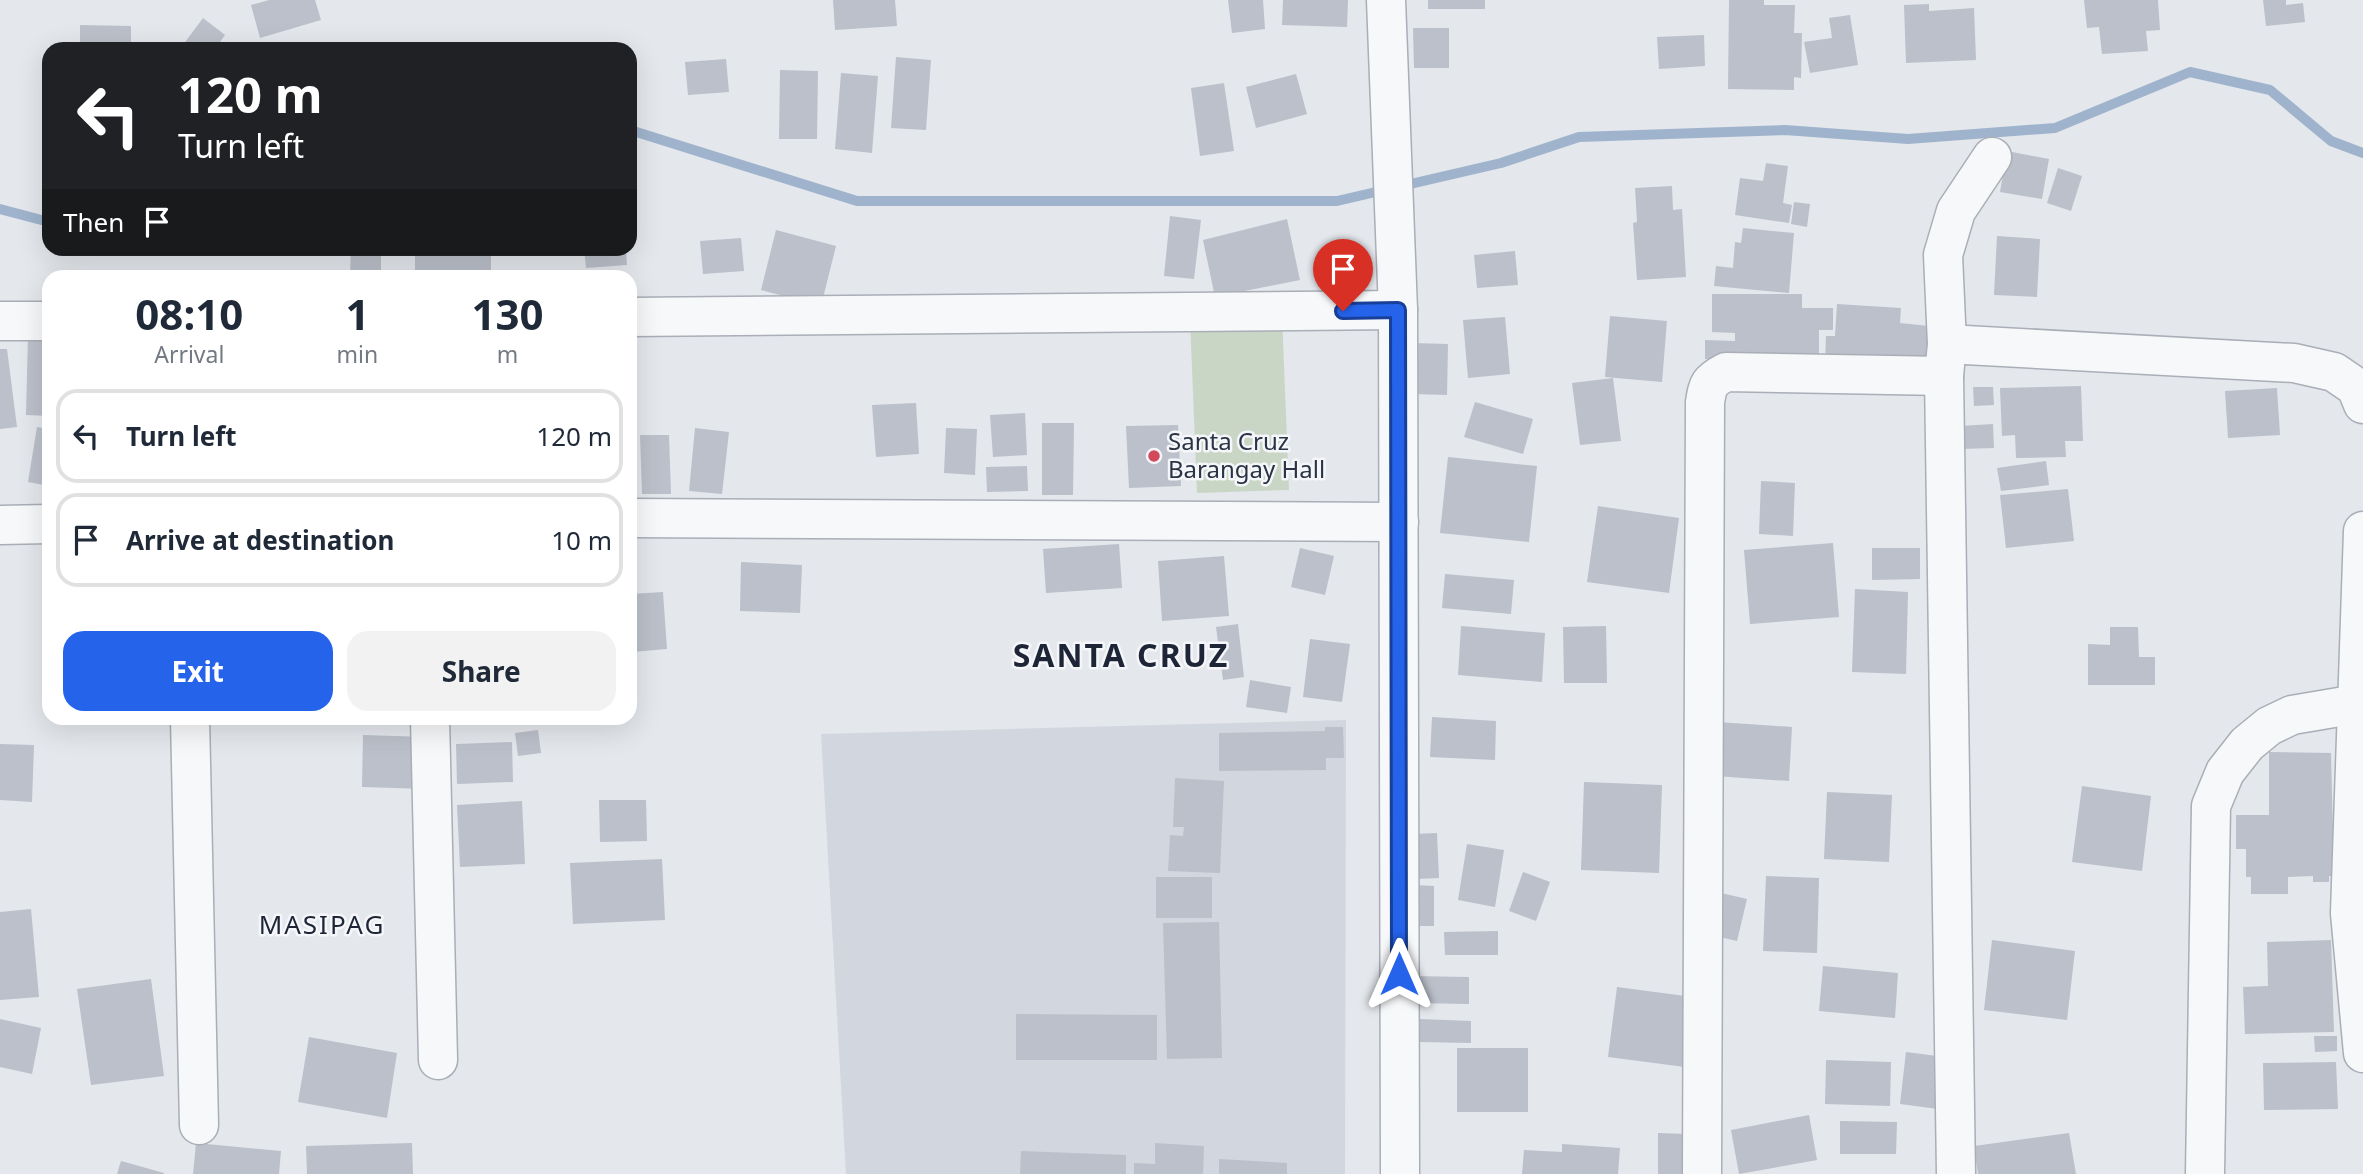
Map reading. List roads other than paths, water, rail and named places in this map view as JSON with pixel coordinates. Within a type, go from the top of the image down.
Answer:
[{"type":"street","points":[[1386,0],[1398,310],[1400,1174]]},
{"type":"street","points":[[1956,1174],[1943,255],[1956,211],[1992,157]]},
{"type":"street","points":[[637,317],[1398,310]]},
{"type":"street","points":[[0,321],[42,321]]},
{"type":"street","points":[[1702,1174],[1705,402],[1708,385],[1726,373],[1945,360],[2294,363],[2349,371],[2363,404]]},
{"type":"street","points":[[637,518],[1399,522]]},
{"type":"street","points":[[0,525],[42,524]]},
{"type":"street","points":[[2363,530],[2350,913],[2363,1053]]},
{"type":"street","points":[[2205,1174],[2211,806],[2225,772],[2247,744],[2269,726],[2292,715],[2357,704]]},
{"type":"street","points":[[190,725],[199,1125]]},
{"type":"street","points":[[430,725],[438,1060]]},
{"type":"waterway","points":[[637,132],[857,201],[1337,201],[1501,163],[1579,137],[1785,130],[1908,139],[2055,128],[2190,72],[2270,90],[2331,141],[2363,153]]},
{"type":"waterway","points":[[0,209],[42,220]]},
{"type":"place","name":"Santa Cruz Barangay Hall","points":[[1154,456]]},
{"type":"district","name":"SANTA CRUZ","points":[[1121,656]]},
{"type":"district","name":"MASIPAG","points":[[322,925]]}]
